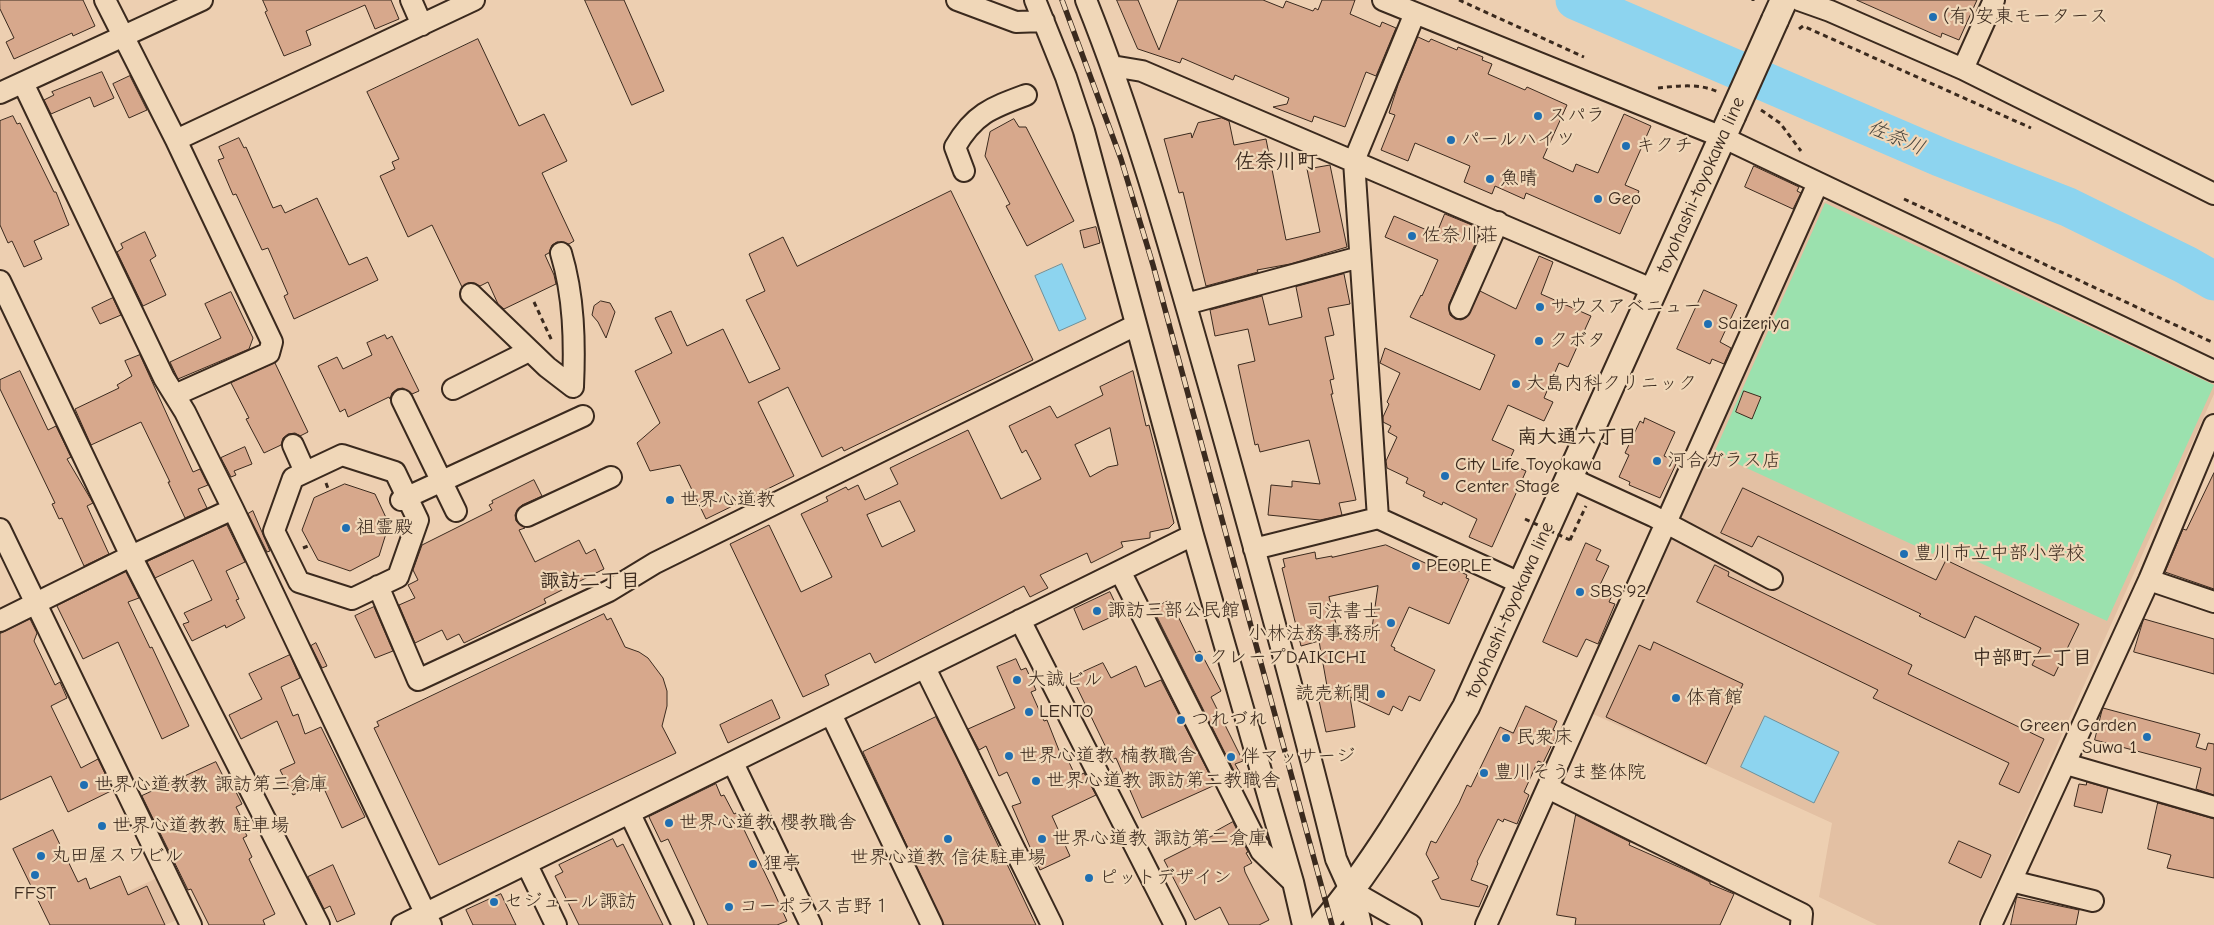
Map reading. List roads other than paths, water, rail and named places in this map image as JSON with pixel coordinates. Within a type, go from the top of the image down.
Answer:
[{"type":"main road","name":"toyohashi-toyokawa line","points":[[1323,925],[1350,890],[1415,794],[1466,707],[1728,126],[1786,16]]},
{"type":"main road","points":[[1350,890],[1358,925]]},
{"type":"street","points":[[105,0],[125,36],[176,140],[272,342],[269,353],[176,395]]},
{"type":"street","points":[[0,93],[202,0]]},
{"type":"street","points":[[411,0],[422,25]]},
{"type":"street","points":[[176,140],[474,0]]},
{"type":"street","points":[[957,0],[1016,22],[1044,21]]},
{"type":"street","points":[[1035,0],[1084,131],[1193,535],[1293,882],[1303,925]]},
{"type":"street","points":[[1086,0],[1112,66],[1186,304],[1254,549],[1336,859],[1350,890],[1410,925]]},
{"type":"street","points":[[1384,0],[1415,13],[1728,126],[1818,183],[2214,371]]},
{"type":"street","points":[[1799,0],[1830,11],[1963,69],[2214,194]]},
{"type":"street","points":[[1963,69],[1994,0]]},
{"type":"street","points":[[1378,518],[1354,161],[1415,13]]},
{"type":"street","points":[[1112,66],[1142,71],[1654,290]]},
{"type":"street","points":[[23,83],[164,378],[176,395],[233,509],[428,919]]},
{"type":"street","points":[[964,172],[955,147],[966,128],[992,108],[1026,95]]},
{"type":"street","points":[[1486,925],[1818,183]]},
{"type":"street","points":[[1460,308],[1498,222]]},
{"type":"street","points":[[471,294],[546,367],[573,387],[574,353],[569,280],[560,253]]},
{"type":"street","points":[[1186,304],[1360,257]]},
{"type":"street","points":[[0,281],[131,556],[319,925]]},
{"type":"street","points":[[378,586],[418,680],[609,592],[655,563],[1136,325]]},
{"type":"street","points":[[453,389],[529,350]]},
{"type":"street","points":[[402,400],[456,511]]},
{"type":"street","points":[[405,499],[583,416]]},
{"type":"street","points":[[1991,925],[2149,580],[2214,425]]},
{"type":"street","points":[[293,445],[315,470]]},
{"type":"street","points":[[342,455],[395,472],[405,499],[418,520],[398,577],[378,586],[352,599],[298,582],[289,554],[274,531],[293,478],[315,470],[342,455]]},
{"type":"street","points":[[527,516],[611,477]]},
{"type":"street","points":[[1570,478],[1653,516],[1772,579]]},
{"type":"street","points":[[0,621],[131,556],[233,509]]},
{"type":"street","points":[[1254,549],[1378,518],[1522,584]]},
{"type":"street","points":[[0,529],[191,925]]},
{"type":"street","points":[[402,925],[428,919],[527,865],[1193,535]]},
{"type":"street","points":[[1120,571],[1261,851],[1293,882]]},
{"type":"street","points":[[2149,580],[2214,602]]},
{"type":"street","points":[[1020,620],[1175,925]]},
{"type":"street","points":[[925,668],[1052,925]]},
{"type":"street","points":[[832,714],[932,925]]},
{"type":"street","points":[[733,763],[811,925]]},
{"type":"street","points":[[2066,764],[2214,807]]},
{"type":"street","points":[[1548,788],[1802,914],[1801,925]]},
{"type":"street","points":[[630,814],[683,925]]},
{"type":"street","points":[[527,865],[556,925]]},
{"type":"street","points":[[2011,881],[2092,901]]},
{"type":"water","points":[[1062,264],[1086,319],[1059,331],[1035,276]]},
{"type":"water","points":[[1765,716],[1839,752],[1814,803],[1741,767]]},
{"type":"waterway","name":"佐奈川","points":[[1575,0],[1940,157],[2068,207],[2186,265],[2214,281]]},
{"type":"railway","points":[[1062,0],[1121,159],[1153,265],[1332,925]]},
{"type":"place","name":"(有)安東モータース","points":[[1933,17]]},
{"type":"place","name":"スパラ","points":[[1538,116]]},
{"type":"place","name":"パールハイツ","points":[[1451,140]]},
{"type":"place","name":"キクチ","points":[[1626,146]]},
{"type":"place","name":"魚晴","points":[[1490,179]]},
{"type":"place","name":"Geo","points":[[1598,199]]},
{"type":"place","name":"佐奈川荘","points":[[1412,236]]},
{"type":"place","name":"サウスアベニュー","points":[[1540,307]]},
{"type":"place","name":"Saizeriya","points":[[1708,324]]},
{"type":"place","name":"クボタ","points":[[1539,341]]},
{"type":"place","name":"大島内科クリニック","points":[[1516,384]]},
{"type":"place","name":"河合ガラス店","points":[[1657,461]]},
{"type":"place","name":"City Life Toyokawa Center Stage","points":[[1445,476]]},
{"type":"place","name":"世界心道教","points":[[670,500]]},
{"type":"place","name":"祖霊殿","points":[[346,528]]},
{"type":"place","name":"豊川市立中部小学校","points":[[1904,554]]},
{"type":"place","name":"PEOPLE","points":[[1416,566]]},
{"type":"place","name":"SBS'92","points":[[1580,592]]},
{"type":"place","name":"諏訪三部公民館","points":[[1097,611]]},
{"type":"place","name":"司法書士 小林法務事務所","points":[[1391,623]]},
{"type":"place","name":"クレープDAIKICHI","points":[[1199,658]]},
{"type":"place","name":"大誠ビル","points":[[1017,680]]},
{"type":"place","name":"読売新聞","points":[[1381,694]]},
{"type":"place","name":"体育館","points":[[1676,698]]},
{"type":"place","name":"LENTO","points":[[1029,712]]},
{"type":"place","name":"つれづれ","points":[[1181,720]]},
{"type":"place","name":"Green Garden Suwa 1","points":[[2147,737]]},
{"type":"place","name":"民衆床","points":[[1506,738]]},
{"type":"place","name":"世界心道教 楠教職舎","points":[[1009,756]]},
{"type":"place","name":"伴マッサージ","points":[[1231,757]]},
{"type":"place","name":"豊川そうま整体院","points":[[1484,773]]},
{"type":"place","name":"世界心道教 諏訪第二教職舎","points":[[1036,781]]},
{"type":"place","name":"世界心道教教 諏訪第三倉庫","points":[[84,785]]},
{"type":"place","name":"世界心道教 櫻教職舎","points":[[669,823]]},
{"type":"place","name":"世界心道教教 駐車場","points":[[102,826]]},
{"type":"place","name":"世界心道教 信徒駐車場","points":[[948,839]]},
{"type":"place","name":"世界心道教 諏訪第二倉庫","points":[[1042,839]]},
{"type":"place","name":"丸田屋スワビル","points":[[41,856]]},
{"type":"place","name":"狸亭","points":[[753,864]]},
{"type":"place","name":"FFST","points":[[35,875]]},
{"type":"place","name":"ピットデザイン","points":[[1089,878]]},
{"type":"place","name":"セジュール諏訪","points":[[494,902]]},
{"type":"place","name":"コーポラス吉野１","points":[[729,907]]},
{"type":"district","name":"佐奈川町","points":[[1276,162]]},
{"type":"district","name":"南大通六丁目","points":[[1577,437]]},
{"type":"district","name":"諏訪二丁目","points":[[590,581]]},
{"type":"district","name":"中部町一丁目","points":[[2032,658]]}]
